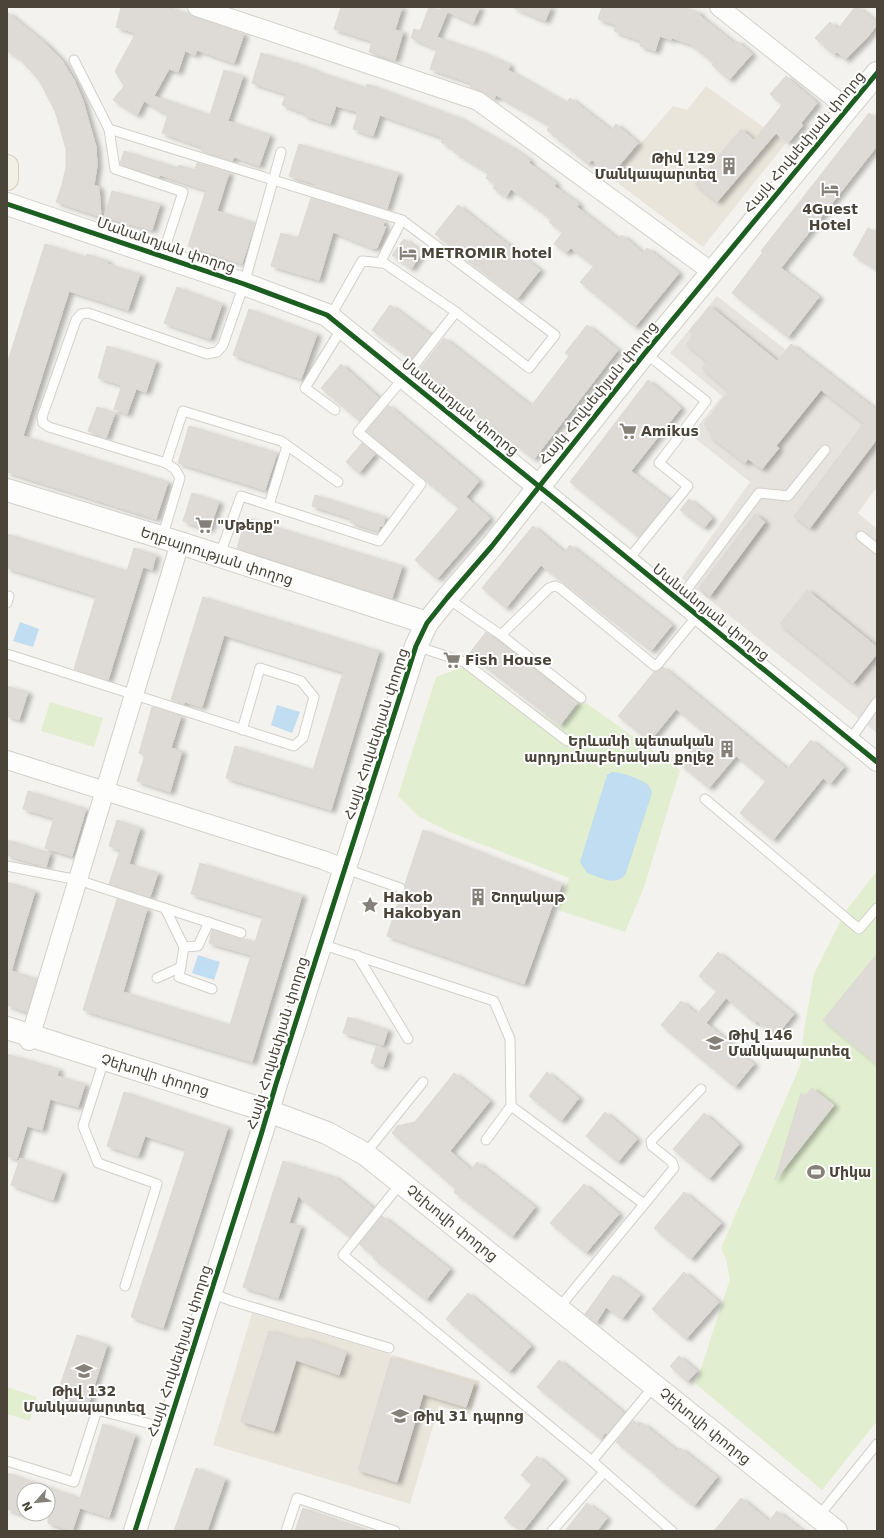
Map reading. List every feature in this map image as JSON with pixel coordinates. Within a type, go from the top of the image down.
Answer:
[{"type":"main road","points":[[7,166],[7,179]]},
{"type":"street","points":[[197,7],[478,101],[712,272]]},
{"type":"street","points":[[719,7],[848,109]]},
{"type":"street","name":"Հայկ Հովսեփյան փողոց","points":[[135,1531],[416,646],[427,623],[492,546],[538,486],[645,353],[877,73]]},
{"type":"street","name":"Մանանդյան փողոց","points":[[7,204],[244,284],[336,322],[877,762]]},
{"type":"street","name":"Եղբայրության փողոց","points":[[7,490],[171,540],[427,623]]},
{"type":"street","points":[[30,1038],[134,695],[171,540]]},
{"type":"street","points":[[7,760],[324,860],[346,869]]},
{"type":"street","name":"Չեխովի փողոց","points":[[8,1032],[327,1133],[365,1154],[399,1185],[820,1523],[836,1531]]},
{"type":"street","name":"Չեխովի փողոց","points":[[267,1115],[324,1140],[361,1160],[399,1185]]},
{"type":"lane","points":[[74,60],[109,129],[115,169],[182,192],[162,257]]},
{"type":"lane","points":[[109,129],[402,220],[555,335],[530,368],[456,312],[384,263],[362,261],[336,322],[305,388],[335,410]]},
{"type":"lane","points":[[171,540],[180,478],[175,469],[166,463],[49,426],[43,423],[42,417],[76,320],[81,314],[88,313],[207,354],[217,352],[224,345],[244,284],[281,152]]},
{"type":"lane","points":[[380,263],[402,220]]},
{"type":"lane","points":[[220,557],[241,496],[379,541],[421,484],[358,432],[404,378],[456,312]]},
{"type":"lane","points":[[628,560],[688,486],[659,463],[706,401],[645,353]]},
{"type":"lane","points":[[166,463],[183,411],[281,441],[338,482]]},
{"type":"lane","points":[[269,505],[287,446]]},
{"type":"lane","points":[[678,601],[759,492],[788,496],[825,450]]},
{"type":"lane","points":[[860,536],[877,549]]},
{"type":"lane","points":[[501,635],[549,588],[555,586],[560,588],[655,666],[697,616]]},
{"type":"lane","points":[[447,598],[501,635],[581,698]]},
{"type":"lane","points":[[416,646],[464,662],[567,741]]},
{"type":"lane","points":[[7,654],[242,730],[294,746],[303,738],[314,697],[301,681],[260,668],[242,730]]},
{"type":"lane","points":[[850,740],[877,702]]},
{"type":"lane","points":[[705,799],[859,929],[877,908]]},
{"type":"lane","points":[[7,866],[78,880],[241,932]]},
{"type":"lane","points":[[346,869],[400,888]]},
{"type":"lane","points":[[165,908],[184,947],[179,977],[212,989]]},
{"type":"lane","points":[[184,947],[198,946],[210,922]]},
{"type":"lane","points":[[321,944],[494,1001],[510,1039],[511,1106],[486,1140]]},
{"type":"lane","points":[[357,955],[408,1039]]},
{"type":"lane","points":[[157,978],[180,968]]},
{"type":"lane","points":[[103,1062],[83,1126],[98,1163],[157,1184],[125,1286]]},
{"type":"lane","points":[[365,1154],[423,1082]]},
{"type":"lane","points":[[556,1311],[674,1168],[672,1162],[652,1146],[651,1141],[701,1089]]},
{"type":"lane","points":[[511,1106],[644,1204]]},
{"type":"lane","points":[[399,1185],[343,1255],[604,1472],[672,1531]]},
{"type":"lane","points":[[211,1293],[232,1301],[389,1348]]},
{"type":"lane","points":[[592,1462],[652,1388]]},
{"type":"lane","points":[[7,1461],[74,1482],[97,1410],[147,1423],[166,1431]]},
{"type":"lane","points":[[820,1523],[877,1444]]},
{"type":"lane","points":[[552,1531],[604,1472]]},
{"type":"lane","points":[[286,1531],[297,1498],[395,1531]]},
{"type":"shaded area","points":[[706,86],[786,143],[703,247],[611,178],[673,106],[687,110]]},
{"type":"shaded area","points":[[717,296],[877,421],[877,487],[858,513],[877,529],[877,733],[682,578],[750,482],[691,435],[722,396],[670,353]]},
{"type":"shaded area","points":[[252,1313],[480,1381],[470,1415],[439,1406],[410,1504],[213,1445]]},
{"type":"green space","points":[[471,664],[561,727],[582,700],[680,770],[644,887],[625,932],[558,910],[569,878],[452,833],[418,816],[398,796],[436,677]]},
{"type":"green space","points":[[50,702],[103,718],[94,747],[41,731]]},
{"type":"green space","name":"Միկա","points":[[877,871],[877,1421],[822,1490],[696,1384],[730,1279],[726,1259],[721,1248],[800,1066],[804,1030],[814,974],[845,912]]},
{"type":"green space","points":[[7,1387],[37,1397],[30,1421],[7,1414]]},
{"type":"water","points":[[20,622],[39,629],[33,647],[13,641]]},
{"type":"water","points":[[277,705],[300,712],[292,733],[271,725]]},
{"type":"water","points":[[612,772],[641,780],[649,786],[652,793],[626,873],[618,880],[613,881],[587,873],[580,862],[607,775]]},
{"type":"water","points":[[198,955],[220,962],[214,980],[192,973]]},
{"type":"building","points":[[121,7],[169,7],[244,34],[234,63],[197,50],[195,55],[185,51],[178,72],[169,69],[154,96],[210,115],[224,70],[243,76],[228,121],[270,135],[259,166],[234,157],[232,161],[201,151],[202,147],[162,133],[168,115],[144,101],[137,115],[113,100],[124,86],[115,71],[136,33],[116,27]]},
{"type":"building","points":[[341,7],[402,7],[395,30],[403,32],[395,60],[369,52],[372,41],[334,29]]},
{"type":"building","points":[[429,7],[447,13],[437,37],[484,53],[510,65],[508,70],[566,103],[570,98],[611,130],[616,124],[638,143],[610,176],[592,160],[588,164],[547,130],[551,126],[496,95],[494,99],[482,91],[470,87],[471,83],[430,69],[437,49],[411,38],[414,29],[420,31]]},
{"type":"building","points":[[437,7],[480,7],[473,23]]},
{"type":"building","points":[[512,7],[551,7],[545,21]]},
{"type":"building","points":[[602,7],[682,7],[700,13],[699,15],[734,43],[737,41],[752,54],[729,80],[712,65],[714,63],[690,44],[660,36],[655,51],[640,46],[641,41],[614,31],[616,25],[598,19]]},
{"type":"building","points":[[855,7],[877,22],[877,25],[866,39],[845,60],[837,52],[834,55],[815,38],[830,22],[838,29]]},
{"type":"building","points":[[7,12],[46,44],[61,59],[74,80],[83,101],[96,147],[97,166],[94,185],[99,187],[101,217],[56,202],[66,167],[66,149],[55,111],[39,80],[19,58],[7,51]]},
{"type":"building","points":[[261,53],[298,64],[366,88],[367,84],[459,118],[530,160],[529,163],[556,183],[554,186],[579,204],[577,207],[618,239],[622,235],[643,253],[647,248],[679,273],[635,327],[580,282],[594,266],[571,248],[566,253],[554,244],[563,232],[549,222],[551,219],[511,189],[506,197],[493,188],[496,185],[486,178],[489,173],[454,152],[455,150],[441,142],[444,138],[380,115],[373,136],[353,129],[358,112],[336,106],[330,124],[303,115],[304,113],[282,105],[286,94],[252,83]]},
{"type":"building","points":[[786,76],[817,103],[801,123],[803,125],[788,143],[776,133],[717,202],[695,184],[741,129],[754,140],[782,105],[770,94]]},
{"type":"building","points":[[869,113],[877,119],[877,146],[781,268],[819,297],[788,337],[732,293],[763,252],[761,251]]},
{"type":"building","points":[[299,144],[398,173],[387,209],[315,187],[316,184],[289,176]]},
{"type":"building","points":[[124,151],[178,168],[179,165],[195,170],[197,163],[229,173],[217,211],[255,223],[242,264],[188,246],[206,190],[120,164]]},
{"type":"building","points":[[112,191],[160,204],[152,230],[104,217]]},
{"type":"building","points":[[311,198],[384,221],[383,226],[386,227],[377,248],[372,248],[333,232],[319,280],[271,266],[281,233],[298,238]]},
{"type":"building","points":[[458,205],[540,270],[517,299],[435,234]]},
{"type":"building","points":[[868,228],[877,233],[877,269],[853,255]]},
{"type":"building","points":[[404,239],[422,252],[411,269],[392,255]]},
{"type":"building","points":[[45,244],[86,257],[87,254],[108,261],[107,264],[140,274],[128,310],[69,291],[23,436],[168,482],[156,519],[7,472],[7,364]]},
{"type":"building","points":[[177,287],[222,304],[210,339],[164,323]]},
{"type":"building","points":[[390,305],[431,335],[412,359],[372,330]]},
{"type":"building","points":[[710,306],[777,361],[791,344],[875,409],[877,406],[877,439],[810,528],[794,516],[864,423],[821,390],[776,446],[779,448],[762,469],[748,459],[745,463],[710,436],[713,432],[704,424],[729,391],[702,368],[707,361],[686,344],[694,335],[689,331]]},
{"type":"building","points":[[249,309],[317,334],[301,379],[233,355]]},
{"type":"building","points":[[587,325],[618,350],[534,459],[419,370],[444,338],[531,406],[569,356],[565,353]]},
{"type":"building","points":[[107,346],[156,361],[146,392],[136,389],[127,414],[114,409],[122,385],[98,378]]},
{"type":"building","points":[[341,364],[379,398],[360,421],[321,388]]},
{"type":"building","points":[[648,380],[681,408],[631,471],[669,500],[639,537],[570,482]]},
{"type":"building","points":[[388,405],[479,481],[466,497],[490,518],[437,579],[415,560],[459,508],[366,431]]},
{"type":"building","points":[[97,407],[115,413],[106,438],[88,431]]},
{"type":"building","points":[[189,426],[277,453],[265,490],[178,463]]},
{"type":"building","points":[[362,443],[375,454],[359,473],[346,462]]},
{"type":"building","points":[[192,493],[219,502],[209,530],[183,521]]},
{"type":"building","points":[[315,495],[385,517],[383,526],[380,526],[378,531],[350,522],[351,518],[312,506]]},
{"type":"building","points":[[689,499],[712,518],[704,528],[680,510]]},
{"type":"building","points":[[755,514],[765,522],[710,596],[699,588]]},
{"type":"building","points":[[246,518],[402,566],[392,598],[237,548]]},
{"type":"building","points":[[533,526],[564,552],[570,545],[672,625],[651,651],[541,565],[506,608],[482,588]]},
{"type":"building","points":[[7,534],[127,571],[134,548],[156,555],[152,570],[143,567],[108,680],[74,669],[96,596],[7,568]]},
{"type":"building","points":[[807,590],[877,647],[877,654],[853,683],[780,624]]},
{"type":"building","points":[[203,597],[379,651],[331,810],[226,778],[235,746],[313,770],[343,672],[224,635],[202,707],[171,700]]},
{"type":"building","points":[[486,632],[577,703],[560,725],[469,654]]},
{"type":"building","name":"Երևանի պետական արդյունաբերական քոլեջ","points":[[663,667],[787,769],[811,740],[844,767],[830,784],[823,778],[773,840],[740,813],[766,781],[736,756],[709,788],[680,764],[705,733],[676,709],[650,741],[618,716],[654,672]]},
{"type":"building","points":[[7,686],[28,692],[19,720],[7,716]]},
{"type":"building","points":[[152,707],[181,716],[171,748],[182,751],[170,792],[137,781],[145,755],[139,753]]},
{"type":"building","points":[[28,791],[86,809],[72,856],[45,848],[54,818],[23,809]]},
{"type":"building","points":[[117,820],[140,828],[129,864],[158,873],[150,897],[109,884],[120,850],[109,846]]},
{"type":"building","name":"Շողակաթ","points":[[423,830],[562,884],[551,909],[524,984],[387,936],[401,894],[406,890],[405,884]]},
{"type":"building","points":[[7,840],[50,853],[46,867],[7,855]]},
{"type":"building","points":[[200,863],[302,895],[252,1062],[83,1010],[117,899],[147,909],[123,992],[230,1025],[251,955],[209,943],[212,930],[239,939],[255,942],[263,916],[191,894]]},
{"type":"building","points":[[7,882],[35,891],[11,971],[37,979],[27,1012],[7,1005]]},
{"type":"building","points":[[718,952],[794,1014],[776,1036],[757,1021],[755,1023],[726,998],[706,1023],[735,1047],[734,1049],[754,1064],[735,1087],[661,1025],[681,1001],[697,1014],[717,991],[699,976]]},
{"type":"building","points":[[877,954],[877,1064],[823,1020]]},
{"type":"building","points":[[348,1017],[388,1030],[383,1045],[343,1033]]},
{"type":"building","points":[[376,1047],[388,1051],[383,1067],[371,1063]]},
{"type":"building","points":[[7,1054],[59,1069],[57,1076],[85,1084],[78,1107],[50,1099],[42,1130],[27,1126],[17,1159],[7,1156]]},
{"type":"building","points":[[547,1072],[579,1098],[561,1121],[529,1096]]},
{"type":"building","points":[[454,1073],[490,1101],[450,1151],[471,1170],[477,1162],[535,1207],[512,1237],[454,1192],[456,1189],[392,1133],[397,1126],[415,1122]]},
{"type":"building","points":[[812,1088],[834,1105],[775,1180],[801,1093],[805,1096]]},
{"type":"building","points":[[124,1092],[228,1127],[163,1328],[131,1317],[186,1149],[145,1136],[138,1156],[107,1146]]},
{"type":"building","points":[[605,1112],[637,1139],[618,1162],[586,1136]]},
{"type":"building","points":[[704,1113],[739,1144],[709,1179],[673,1149]]},
{"type":"building","points":[[20,1158],[62,1172],[53,1200],[11,1185]]},
{"type":"building","points":[[283,1161],[335,1177],[373,1208],[350,1237],[298,1196],[289,1223],[301,1226],[278,1298],[243,1287]]},
{"type":"building","points":[[584,1184],[619,1214],[586,1253],[550,1223]]},
{"type":"building","points":[[684,1192],[721,1223],[691,1259],[654,1228]]},
{"type":"building","points":[[382,1216],[450,1269],[426,1300],[373,1258],[374,1256],[359,1244]]},
{"type":"building","points":[[684,1272],[719,1302],[686,1339],[652,1309]]},
{"type":"building","points":[[613,1275],[640,1295],[622,1319],[606,1307],[596,1323],[585,1314]]},
{"type":"building","points":[[468,1293],[531,1346],[509,1372],[446,1319]]},
{"type":"building","points":[[269,1331],[302,1341],[304,1338],[346,1353],[339,1375],[296,1360],[274,1431],[241,1421]]},
{"type":"building","points":[[77,1335],[107,1345],[88,1405],[57,1395]]},
{"type":"building","points":[[679,1356],[697,1371],[687,1382],[670,1366]]},
{"type":"building","points":[[391,1358],[474,1383],[466,1407],[423,1394],[397,1482],[358,1470]]},
{"type":"building","points":[[559,1360],[624,1413],[601,1439],[537,1387]]},
{"type":"building","points":[[633,1420],[640,1426],[642,1423],[677,1451],[680,1448],[717,1477],[694,1506],[616,1442]]},
{"type":"building","points":[[103,1424],[135,1435],[109,1517],[80,1508],[72,1531],[48,1523],[56,1522],[56,1490],[80,1498]]},
{"type":"building","points":[[537,1456],[564,1479],[523,1531],[521,1531],[504,1518],[532,1484],[521,1475]]},
{"type":"building","points":[[196,1468],[225,1479],[207,1531],[174,1531]]},
{"type":"building","points":[[7,1473],[33,1482],[16,1482],[16,1512],[7,1509]]},
{"type":"building","points":[[741,1498],[769,1521],[777,1511],[803,1531],[714,1531]]},
{"type":"building","points":[[587,1503],[607,1518],[597,1531],[565,1531]]},
{"type":"building","points":[[303,1508],[364,1529],[364,1531],[295,1531]]},
{"type":"cycle path","points":[[135,1531],[416,646],[427,623],[492,546],[645,353],[877,73]]},
{"type":"cycle path","points":[[7,204],[244,284],[327,315],[877,762]]},
{"type":"place","name":"Թիվ 129 Մանկապարտեզ","points":[[729,166]]},
{"type":"place","name":"4Guest Hotel","points":[[830,189]]},
{"type":"place","name":"METROMIR hotel","points":[[408,253]]},
{"type":"place","name":"Amikus","points":[[628,431]]},
{"type":"place","name":"\"Մթերք\"","points":[[204,525]]},
{"type":"place","name":"Fish House","points":[[452,660]]},
{"type":"place","name":"Երևանի պետական արդյունաբերական քոլեջ","points":[[727,749]]},
{"type":"place","name":"Շողակաթ","points":[[478,897]]},
{"type":"place","name":"Hakob Hakobyan","points":[[370,905]]},
{"type":"place","name":"Թիվ 146 Մանկապարտեզ","points":[[715,1043]]},
{"type":"place","name":"Միկա","points":[[816,1172]]},
{"type":"place","name":"Թիվ 132 Մանկապարտեզ","points":[[84,1371]]},
{"type":"place","name":"Թիվ 31 դպրոց","points":[[400,1416]]}]
